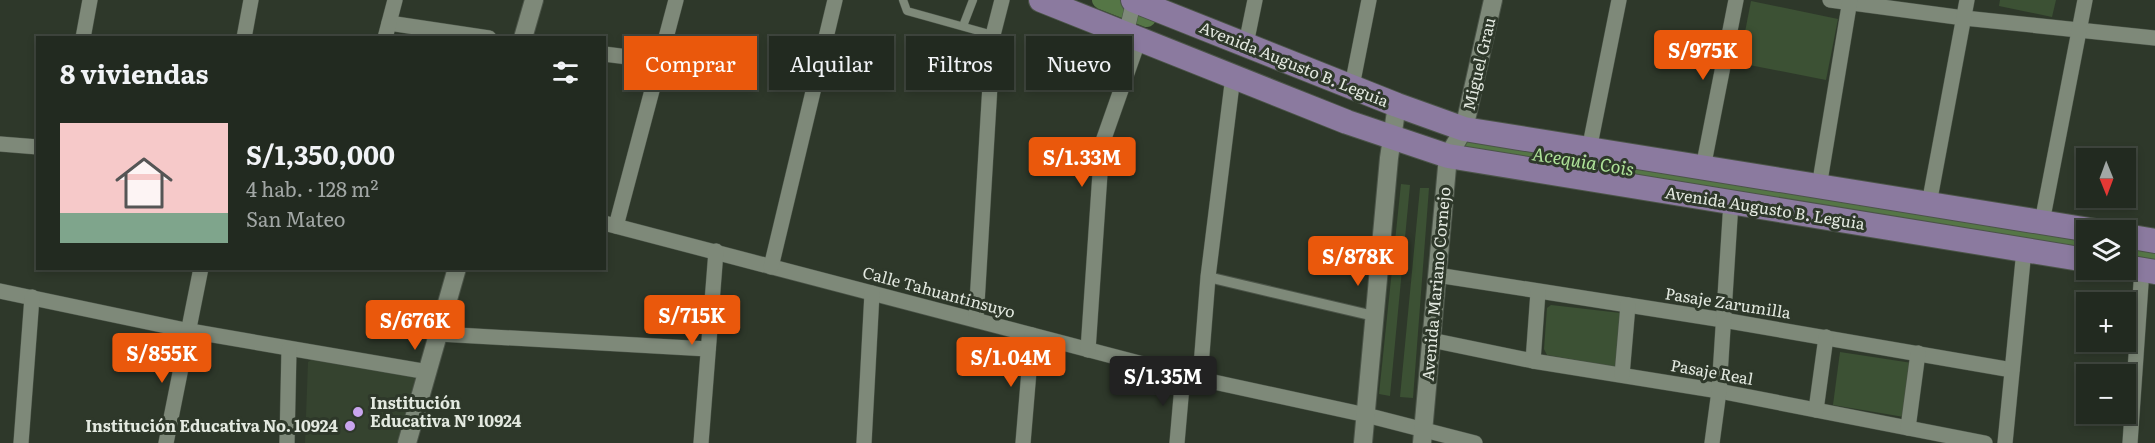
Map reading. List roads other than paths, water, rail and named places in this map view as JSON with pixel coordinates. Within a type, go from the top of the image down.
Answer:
[{"type":"main road","name":"Avenida Augusto B. Leguia","points":[[1041,0],[1391,137],[1449,156],[2076,258]]},
{"type":"main road","name":"Avenida Augusto B. Leguia","points":[[1134,0],[1397,106],[1464,129],[2076,228]]},
{"type":"main road","points":[[2136,238],[2155,241]]},
{"type":"street","points":[[83,36],[90,0]]},
{"type":"street","points":[[244,36],[251,0]]},
{"type":"street","points":[[395,0],[387,30],[464,36]]},
{"type":"street","points":[[524,36],[534,0]]},
{"type":"street","points":[[667,36],[676,0]]},
{"type":"street","points":[[771,267],[834,0]]},
{"type":"street","points":[[976,320],[993,35],[1002,0]]},
{"type":"street","points":[[1088,350],[1102,144],[1131,35],[1134,0]]},
{"type":"street","points":[[1246,44],[1255,0]]},
{"type":"street","points":[[1352,86],[1369,0]]},
{"type":"street","name":"Miguel Grau","points":[[1464,129],[1493,0]]},
{"type":"street","points":[[1589,150],[1619,0]]},
{"type":"street","points":[[1703,168],[1736,0]]},
{"type":"street","points":[[1830,0],[1964,18],[2155,38]]},
{"type":"street","points":[[1929,204],[1967,0]]},
{"type":"street","points":[[2042,222],[2085,0]]},
{"type":"street","points":[[1820,187],[1850,2]]},
{"type":"street","points":[[606,54],[624,56]]},
{"type":"street","points":[[1200,379],[1208,277],[1233,76]]},
{"type":"street","points":[[610,224],[651,90]]},
{"type":"street","points":[[1363,443],[1391,137],[1397,106]]},
{"type":"street","name":"Avenida Mariano Cornejo","points":[[1422,436],[1449,156],[1464,129]]},
{"type":"street","points":[[0,144],[36,147]]},
{"type":"street","points":[[1712,443],[1719,391],[1731,202]]},
{"type":"street","name":"Calle Tahuantinsuyo","points":[[610,224],[1200,379],[1366,415],[1422,436],[1475,443]]},
{"type":"street","points":[[2005,443],[2024,250]]},
{"type":"street","points":[[701,443],[716,251]]},
{"type":"street","points":[[2130,443],[2141,269]]},
{"type":"street","points":[[165,443],[190,331],[201,270]]},
{"type":"street","points":[[407,443],[456,270]]},
{"type":"street","name":"Pasaje Zarumilla","points":[[1437,275],[1826,337],[2012,370]]},
{"type":"street","points":[[1208,277],[1374,316]]},
{"type":"street","points":[[0,291],[190,331],[428,372]]},
{"type":"street","points":[[1533,361],[1538,292]]},
{"type":"street","points":[[864,443],[872,293]]},
{"type":"street","points":[[21,443],[32,297]]},
{"type":"street","points":[[1622,375],[1628,305]]},
{"type":"street","points":[[439,334],[708,349]]},
{"type":"street","points":[[1023,443],[1032,335]]},
{"type":"street","points":[[1816,410],[1826,337]]},
{"type":"street","name":"Pasaje Real","points":[[1431,340],[1533,361],[1719,391],[1985,443]]},
{"type":"street","points":[[286,443],[289,349]]},
{"type":"street","points":[[1908,428],[1918,353]]},
{"type":"street","points":[[1177,443],[1183,374]]},
{"type":"lane","points":[[903,0],[907,11],[993,35]]},
{"type":"lane","points":[[963,26],[973,0]]},
{"type":"waterway","name":"Acequia Cois","points":[[1101,0],[1147,18]]},
{"type":"waterway","name":"Acequia Cois","points":[[1462,137],[1492,147],[2076,240]]},
{"type":"waterway","name":"Acequia Cois","points":[[2136,250],[2155,253]]},
{"type":"place","name":"Institución Educativa Nº 10924","points":[[358,412]]},
{"type":"place","name":"Institución Educativa No. 10924","points":[[350,426]]}]
